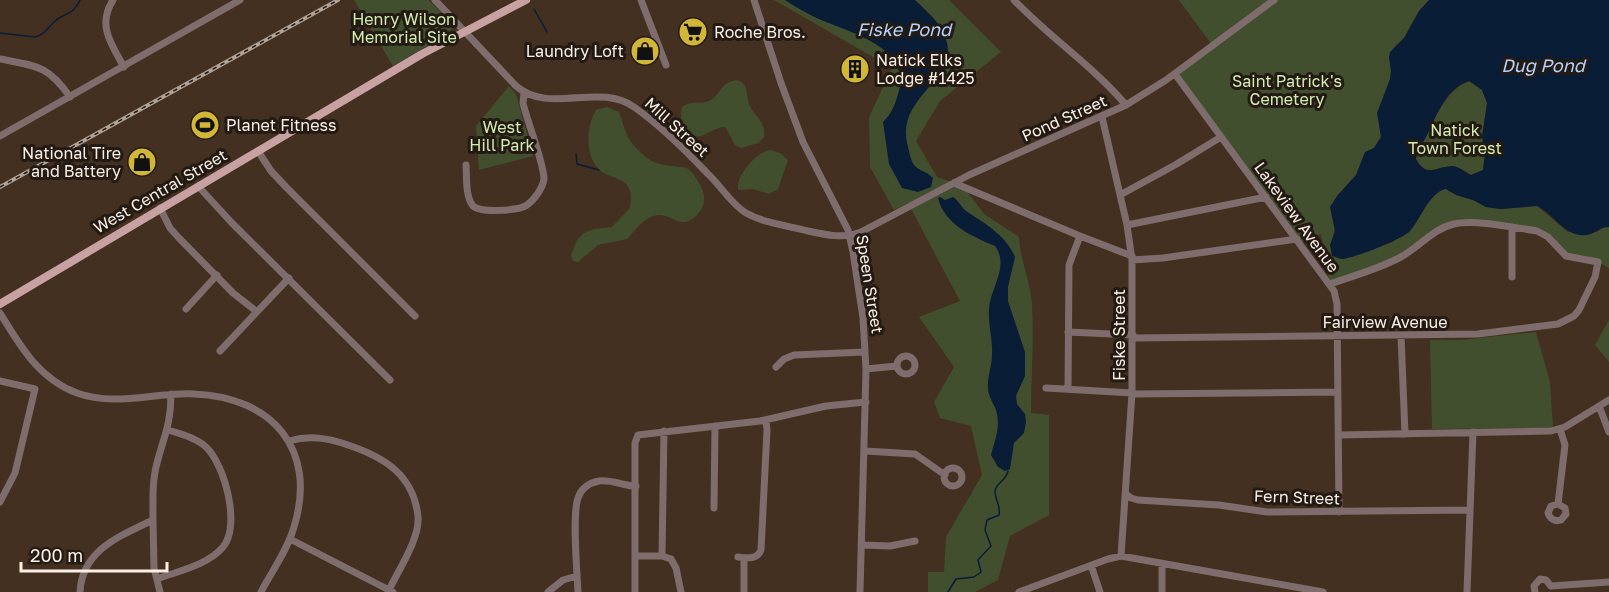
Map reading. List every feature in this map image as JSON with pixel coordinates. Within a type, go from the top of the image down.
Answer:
[{"type":"main road","name":"West Central Street","points":[[0,304],[464,31],[526,0]]},
{"type":"street","points":[[113,0],[106,15],[106,32],[124,67]]},
{"type":"street","points":[[0,136],[240,0]]},
{"type":"street","points":[[435,0],[524,93],[523,103],[543,174],[541,188],[527,205],[519,208],[477,209],[471,204],[468,196],[466,165]]},
{"type":"street","points":[[641,0],[666,65]]},
{"type":"street","name":"Speen Street","points":[[754,0],[803,142],[850,236],[862,308],[866,352],[860,592]]},
{"type":"street","points":[[1014,0],[1047,32],[1099,75],[1126,105]]},
{"type":"street","name":"Pond Street","points":[[850,236],[990,165],[1126,105],[1175,74],[1274,0]]},
{"type":"street","points":[[0,59],[45,70],[57,80],[69,98]]},
{"type":"street","name":"Lakeview Avenue","points":[[1175,74],[1330,284],[1393,261],[1431,235],[1454,224],[1512,227],[1543,233],[1566,256],[1598,262]]},
{"type":"street","name":"Mill Street","points":[[524,93],[540,98],[605,98],[627,103],[643,114],[699,165],[732,201],[749,214],[817,232],[850,236]]},
{"type":"street","name":"Fiske Street","points":[[1102,117],[1127,225],[1132,258],[1132,394],[1121,556]]},
{"type":"street","points":[[1120,195],[1175,165],[1221,136]]},
{"type":"street","points":[[258,151],[271,171],[286,187],[415,316]]},
{"type":"street","points":[[954,183],[1132,258],[1163,258],[1297,239]]},
{"type":"street","points":[[198,186],[231,222],[390,380]]},
{"type":"street","points":[[1127,225],[1266,197]]},
{"type":"street","points":[[160,208],[170,228],[233,293],[256,311]]},
{"type":"street","points":[[1512,227],[1512,277]]},
{"type":"street","points":[[1068,389],[1069,265],[1080,236]]},
{"type":"street","name":"Fairview Avenue","points":[[1068,332],[1133,336],[1478,334],[1558,324],[1574,316],[1579,310],[1595,277],[1598,262]]},
{"type":"street","points":[[186,309],[217,275]]},
{"type":"street","points":[[220,351],[289,278]]},
{"type":"street","points":[[1330,284],[1337,304],[1339,512]]},
{"type":"street","points":[[0,313],[33,362],[47,376],[65,388],[86,396],[107,399],[171,394],[216,396],[249,405],[272,420],[289,441],[298,465],[301,483],[298,511],[290,539],[261,592]]},
{"type":"street","points":[[1401,335],[1404,434]]},
{"type":"street","points":[[776,367],[783,359],[794,355],[866,352]]},
{"type":"street","points":[[866,369],[897,366]]},
{"type":"street","points":[[0,381],[35,389],[15,473],[0,502]]},
{"type":"street","points":[[1046,388],[1132,394],[1338,392]]},
{"type":"street","points":[[160,592],[152,550],[153,520],[156,467],[168,430],[171,394]]},
{"type":"street","points":[[1339,435],[1546,431],[1560,429],[1609,400]]},
{"type":"street","points":[[636,592],[635,443],[638,435],[766,420],[816,407],[866,402]]},
{"type":"street","points":[[1599,406],[1609,432]]},
{"type":"street","points":[[744,592],[741,558],[756,556],[761,550],[766,420]]},
{"type":"street","points":[[714,508],[715,426]]},
{"type":"street","points":[[1558,504],[1565,445],[1560,429]]},
{"type":"street","points":[[157,579],[211,557],[228,541],[231,530],[226,486],[212,453],[198,442],[168,430]]},
{"type":"street","points":[[664,431],[664,556]]},
{"type":"street","points":[[1467,592],[1473,432]]},
{"type":"street","points":[[289,441],[302,437],[315,437],[366,451],[382,458],[405,481],[418,517],[417,529],[391,591],[290,539]]},
{"type":"street","points":[[865,451],[915,454],[945,475]]},
{"type":"street","points":[[578,592],[576,512],[581,492],[591,484],[604,481],[636,486]]},
{"type":"street","name":"Fern Street","points":[[1126,494],[1138,500],[1219,505],[1257,511],[1470,510]]},
{"type":"street","points":[[80,592],[88,562],[99,550],[110,541],[153,520]]},
{"type":"street","points":[[861,545],[890,546],[915,541]]},
{"type":"street","points":[[636,556],[664,556],[674,561],[681,592]]},
{"type":"street","points":[[1019,592],[1121,556],[1323,592]]},
{"type":"street","points":[[1161,592],[1162,564]]},
{"type":"street","points":[[1091,565],[1100,592]]},
{"type":"street","points":[[548,592],[563,580],[577,576]]},
{"type":"street","points":[[1535,592],[1534,586],[1540,579],[1546,580],[1550,589],[1609,582]]},
{"type":"green space","name":"Henry Wilson Memorial Site","points":[[354,0],[429,0],[450,22],[452,28],[449,33],[393,66]]},
{"type":"green space","points":[[774,0],[949,0],[1001,52],[940,101],[916,141],[937,177],[963,186],[984,214],[1019,237],[1032,306],[1031,413],[1049,415],[1049,515],[1010,536],[998,580],[975,592],[928,592],[928,572],[944,572],[946,537],[982,475],[971,426],[940,418],[934,402],[954,367],[919,317],[960,301],[908,203],[894,210],[870,167],[869,117],[892,68]]},
{"type":"green space","name":"Saint Patrick's Cemetery","points":[[1179,0],[1429,0],[1419,11],[1404,38],[1395,46],[1389,57],[1390,79],[1379,121],[1381,136],[1374,148],[1365,153],[1356,175],[1337,196],[1331,214],[1335,223],[1333,238],[1343,259],[1393,242],[1435,195],[1446,189],[1486,207],[1500,209],[1537,206],[1568,232],[1597,232],[1603,227],[1609,227],[1609,268],[1598,262],[1572,258],[1537,231],[1454,224],[1406,254],[1330,284],[1321,234],[1300,243],[1175,74],[1212,45]]},
{"type":"green space","points":[[737,80],[746,87],[750,106],[760,120],[764,137],[758,143],[741,148],[735,145],[725,127],[700,136],[690,135],[682,122],[682,107],[690,103],[704,103],[711,100],[724,85]]},
{"type":"green space","name":"Natick Town Forest","points":[[1470,81],[1482,90],[1487,103],[1482,137],[1485,153],[1483,170],[1471,175],[1452,167],[1432,170],[1424,168],[1416,159],[1435,118],[1450,95],[1462,84]]},
{"type":"green space","name":"West Hill Park","points":[[509,86],[516,94],[533,156],[479,170],[476,126]]},
{"type":"green space","points":[[607,107],[619,112],[629,138],[647,158],[656,163],[686,168],[691,171],[701,187],[704,201],[701,210],[691,220],[682,222],[664,216],[654,216],[641,224],[627,239],[598,245],[578,262],[573,261],[571,255],[577,240],[584,233],[594,229],[612,227],[630,208],[629,187],[622,181],[602,172],[592,159],[590,151],[588,142],[593,117],[596,110]]},
{"type":"green space","points":[[770,150],[780,153],[788,160],[778,189],[769,194],[753,189],[738,190],[743,172],[753,160]]},
{"type":"green space","points":[[1609,320],[1609,362],[1595,345]]},
{"type":"green space","points":[[1536,332],[1550,382],[1553,428],[1432,429],[1430,340],[1461,340]]},
{"type":"water","name":"Fiske Pond","points":[[785,0],[915,0],[938,23],[947,44],[947,59],[941,72],[912,110],[907,125],[907,143],[912,160],[916,167],[933,178],[931,187],[918,192],[902,188],[889,164],[883,122],[894,105],[900,78],[897,65],[889,54],[863,37],[816,18]]},
{"type":"water","name":"Dug Pond","points":[[1429,0],[1609,0],[1609,227],[1587,235],[1579,235],[1566,229],[1537,206],[1500,209],[1486,207],[1446,189],[1435,195],[1406,234],[1356,256],[1341,259],[1332,256],[1330,245],[1335,231],[1330,207],[1356,175],[1365,152],[1374,148],[1381,137],[1377,113],[1390,79],[1390,52],[1404,38],[1419,11]],"holes":[[[1469,81],[1482,90],[1487,103],[1482,137],[1485,153],[1483,170],[1471,175],[1453,166],[1433,170],[1424,169],[1416,159],[1419,149],[1449,95]]]},
{"type":"water","points":[[953,197],[966,211],[1000,236],[1015,257],[1008,287],[1008,301],[1025,352],[1025,376],[1016,396],[1017,404],[1025,414],[1026,422],[1024,433],[1014,443],[1010,469],[1005,471],[998,467],[991,455],[998,422],[988,384],[992,359],[989,309],[1001,261],[995,246],[969,234],[946,215],[938,198],[945,200]]},
{"type":"waterway","points":[[0,33],[38,36],[58,19],[71,12],[80,0]]},
{"type":"waterway","points":[[534,9],[547,32]]},
{"type":"waterway","points":[[576,154],[577,164],[599,170]]},
{"type":"waterway","points":[[948,592],[956,579],[974,577],[981,572],[978,560],[991,546],[985,530],[987,520],[999,515],[995,491],[1008,471]]},
{"type":"railway","points":[[0,187],[338,0]]},
{"type":"place","name":"Roche Bros.","points":[[693,32]]},
{"type":"place","name":"Laundry Loft","points":[[645,51]]},
{"type":"place","name":"Natick Elks Lodge #1425","points":[[855,69]]},
{"type":"place","name":"Planet Fitness","points":[[205,125]]},
{"type":"place","name":"National Tire and Battery","points":[[142,162]]}]
